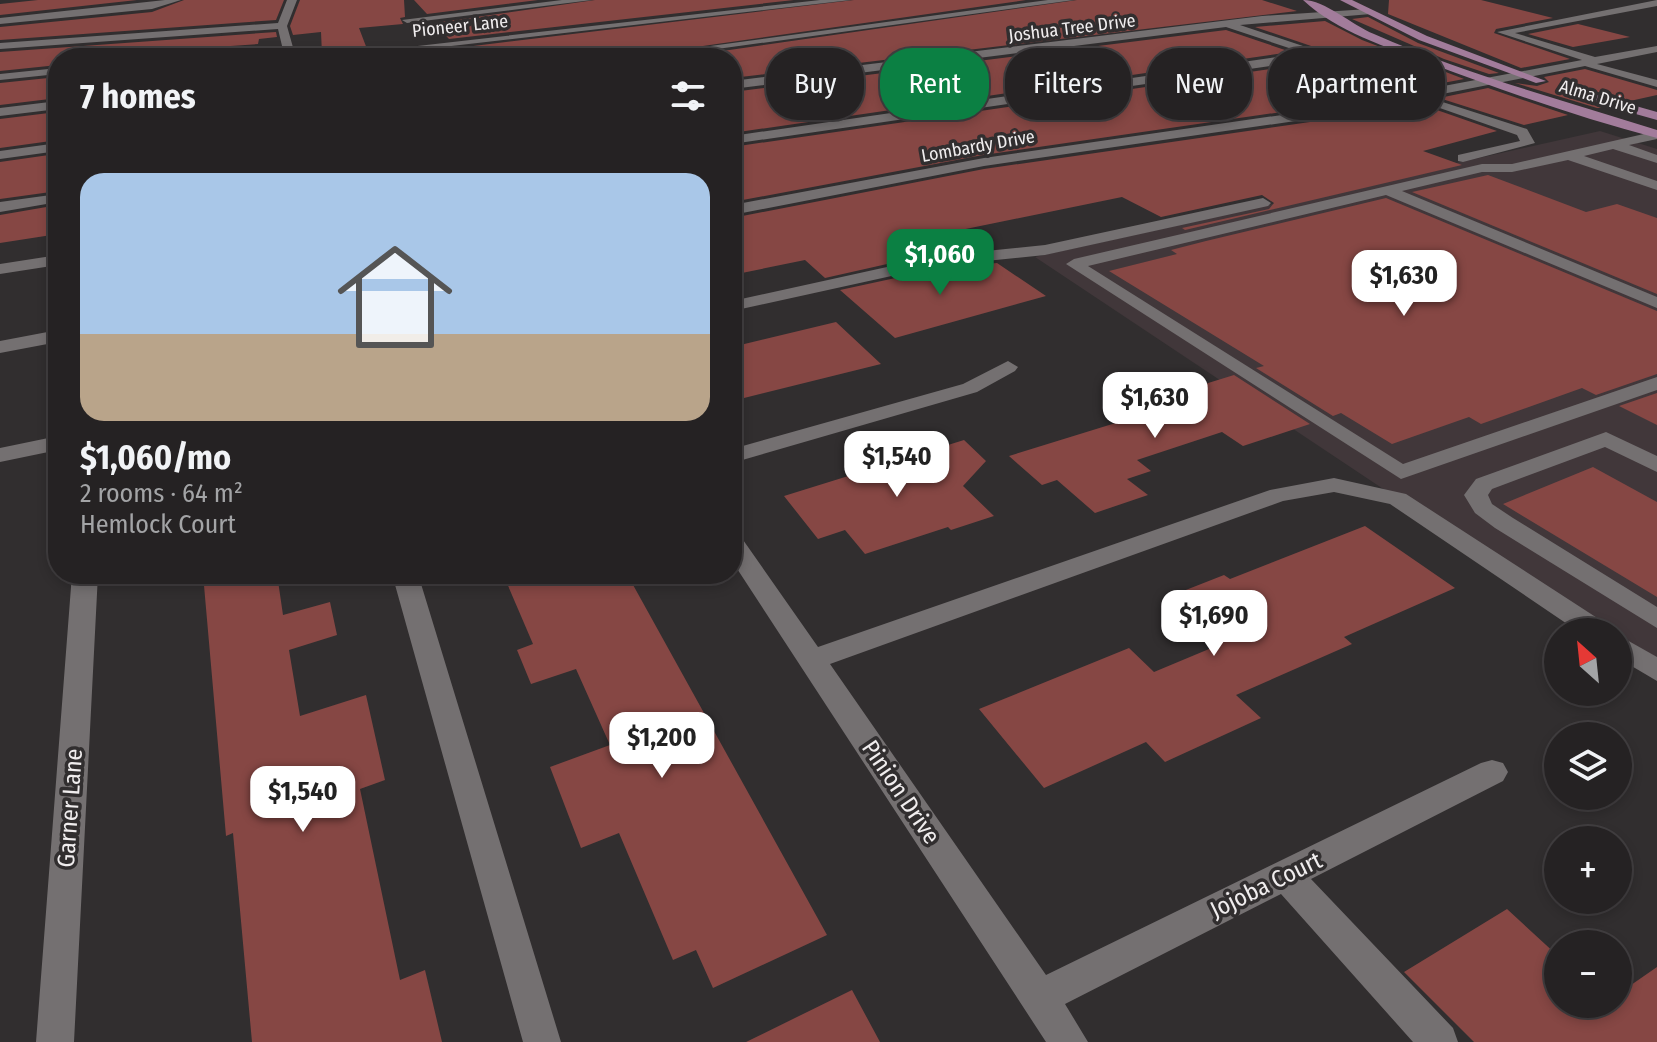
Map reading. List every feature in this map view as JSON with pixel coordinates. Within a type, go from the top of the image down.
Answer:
[{"type":"main road","name":"Alma Drive","points":[[1308,0],[1325,13],[1397,47],[1490,83],[1657,134]]},
{"type":"main road","name":"Alma Drive","points":[[1345,0],[1423,38],[1554,86]]},
{"type":"main road","name":"Alma Drive","points":[[1580,93],[1657,116]]},
{"type":"street","points":[[0,21],[121,9],[176,0]]},
{"type":"street","points":[[288,48],[282,26],[292,0]]},
{"type":"street","points":[[407,20],[587,0]]},
{"type":"street","name":"Pioneer Lane","points":[[424,48],[846,0]]},
{"type":"street","points":[[709,48],[1069,0]]},
{"type":"street","points":[[1657,3],[1502,32],[1657,84]]},
{"type":"street","points":[[403,5],[407,20],[424,48]]},
{"type":"street","name":"Joshua Tree Drive","points":[[742,84],[1228,24],[1325,13],[1368,12]]},
{"type":"street","points":[[742,138],[881,115],[1135,86],[1305,58],[1311,52],[1228,24]]},
{"type":"street","points":[[0,46],[282,26]]},
{"type":"street","name":"Lombardy Drive","points":[[1445,91],[1657,49]]},
{"type":"street","points":[[0,77],[48,72]]},
{"type":"street","points":[[0,112],[48,106]]},
{"type":"street","points":[[742,304],[937,261],[1045,250],[1528,143],[1522,132],[1445,106]]},
{"type":"street","name":"Lombardy Drive","points":[[742,208],[984,162],[1274,120]]},
{"type":"street","points":[[1657,134],[1512,168],[1482,168],[1074,264],[1401,472],[1657,383]]},
{"type":"street","points":[[1614,145],[1657,159]]},
{"type":"street","points":[[0,155],[48,148]]},
{"type":"street","points":[[1569,155],[1657,186]]},
{"type":"street","points":[[1386,190],[1657,303]]},
{"type":"street","points":[[0,207],[48,200]]},
{"type":"street","points":[[0,269],[48,262]]},
{"type":"street","points":[[0,347],[48,338]]},
{"type":"street","points":[[742,453],[970,388],[1008,367]]},
{"type":"street","points":[[1657,465],[1606,439],[1484,484],[1476,495],[1483,508],[1504,523],[1657,619]]},
{"type":"street","points":[[0,455],[48,445]]},
{"type":"street","points":[[812,660],[1278,495],[1334,485],[1398,499],[1577,618]]},
{"type":"street","name":"Pinion Drive","points":[[742,557],[1069,1042]]},
{"type":"street","name":"Garner Lane","points":[[55,1042],[84,584]]},
{"type":"street","points":[[408,584],[542,1042]]},
{"type":"street","points":[[1632,654],[1657,671]]},
{"type":"street","name":"Jojoba Court","points":[[1040,997],[1492,772]]},
{"type":"street","points":[[1285,875],[1439,1042]]},
{"type":"shaded area","points":[[1600,131],[1657,149],[1657,671],[1632,654],[1632,618],[1577,618],[1035,257]]},
{"type":"building","points":[[38,0],[137,0],[0,15],[0,4]]},
{"type":"building","points":[[184,0],[284,0],[276,20],[0,40],[0,27],[152,12]]},
{"type":"building","points":[[300,0],[404,0],[405,17],[400,18],[403,24],[359,28],[367,48],[322,48],[321,32],[293,35],[290,26]]},
{"type":"building","points":[[414,0],[538,0],[427,14]]},
{"type":"building","points":[[595,0],[794,0],[449,39],[434,23]]},
{"type":"building","points":[[854,0],[1026,0],[689,48],[457,48]]},
{"type":"building","points":[[1077,0],[1262,0],[1297,11],[985,48],[880,48],[880,60],[864,62],[864,48],[766,48],[766,74],[742,77],[742,48]]},
{"type":"building","points":[[1389,0],[1481,0],[1553,18],[1496,29],[1494,33],[1570,59],[1521,68],[1388,14]]},
{"type":"building","points":[[1368,17],[1432,48],[1419,48],[1352,19]]},
{"type":"building","points":[[1325,21],[1383,48],[1317,48],[1255,27]]},
{"type":"building","points":[[1578,24],[1630,37],[1573,47],[1528,34]]},
{"type":"building","points":[[1226,30],[1279,48],[1268,48],[1268,55],[1252,58],[1252,48],[1147,48],[1147,73],[1131,75],[1131,48],[1083,48]]},
{"type":"building","points":[[276,32],[277,37],[259,39],[258,44],[201,48],[55,48]]},
{"type":"building","points":[[48,49],[48,66],[0,71],[0,52]]},
{"type":"building","points":[[1445,53],[1499,73],[1489,74],[1445,59]]},
{"type":"building","points":[[1005,58],[1005,93],[989,96],[989,60]]},
{"type":"building","points":[[1268,69],[1268,114],[1252,116],[1252,72]]},
{"type":"building","points":[[1585,69],[1657,90],[1657,95],[1630,101],[1591,90],[1584,92],[1584,102],[1602,108],[1597,108],[1515,83],[1537,86],[1549,82],[1544,77]]},
{"type":"building","points":[[1445,72],[1464,79],[1445,83]]},
{"type":"building","points":[[880,73],[880,112],[864,114],[864,75]]},
{"type":"building","points":[[48,78],[48,99],[0,105],[0,83]]},
{"type":"building","points":[[1147,87],[1147,120],[1226,120],[983,155],[742,200],[742,146],[918,120],[989,120],[989,110],[1005,107],[1005,120],[1131,120],[1131,89]]},
{"type":"building","points":[[766,88],[766,120],[822,120],[742,132],[742,91]]},
{"type":"building","points":[[1488,88],[1568,115],[1524,125],[1445,100],[1445,97]]},
{"type":"building","points":[[48,113],[48,141],[0,148],[0,119]]},
{"type":"building","points":[[1445,113],[1497,131],[1423,151],[1462,165],[1185,230],[1182,228],[1269,209],[1274,203],[1262,195],[1161,217],[1122,197],[951,232],[977,249],[936,253],[825,278],[805,260],[742,273],[742,216],[984,169],[1322,120],[1445,120]]},
{"type":"building","points":[[48,155],[48,192],[0,199],[0,162]]},
{"type":"building","points":[[1488,175],[1586,212],[1617,204],[1657,218],[1657,294],[1412,192]]},
{"type":"building","points":[[1386,198],[1657,311],[1657,374],[1596,395],[1582,388],[1481,424],[1469,417],[1392,444],[1341,413],[1333,416],[1256,368],[1264,366],[1109,271],[1177,254],[1171,250]]},
{"type":"building","points":[[48,207],[48,236],[0,243],[0,215]]},
{"type":"building","points":[[997,263],[1046,296],[895,338],[840,290],[937,269]]},
{"type":"building","points":[[836,322],[881,364],[742,399],[742,345]]},
{"type":"building","points":[[1234,375],[1310,424],[1243,446],[1222,432],[1137,460],[1151,471],[1127,479],[1148,495],[1095,513],[1057,480],[1042,485],[1009,456],[1148,413],[1137,405]]},
{"type":"building","points":[[1657,393],[1657,425],[1619,406]]},
{"type":"building","points":[[964,440],[986,461],[963,486],[994,516],[951,530],[948,527],[865,554],[845,530],[818,539],[784,496]]},
{"type":"building","points":[[1593,467],[1657,502],[1657,597],[1503,504]]},
{"type":"building","points":[[1365,526],[1455,588],[1344,637],[1352,644],[1236,695],[1261,718],[1165,762],[1146,742],[1044,788],[979,709],[1129,648],[1154,672],[1221,644],[1168,597],[1224,575],[1230,579]]},
{"type":"building","points":[[204,584],[278,584],[283,615],[330,602],[337,635],[289,650],[300,716],[366,695],[385,780],[360,789],[400,980],[425,970],[442,1042],[252,1042],[233,833],[226,836]]},
{"type":"building","points":[[507,584],[633,584],[827,935],[713,988],[696,950],[673,960],[619,833],[581,848],[550,767],[610,745],[576,669],[531,684],[517,650],[533,644]]},
{"type":"building","points":[[1507,909],[1544,943],[1544,1018],[1632,1018],[1632,984],[1657,967],[1657,1042],[1474,1042],[1404,972]]},
{"type":"building","points":[[852,990],[880,1042],[746,1042]]}]
